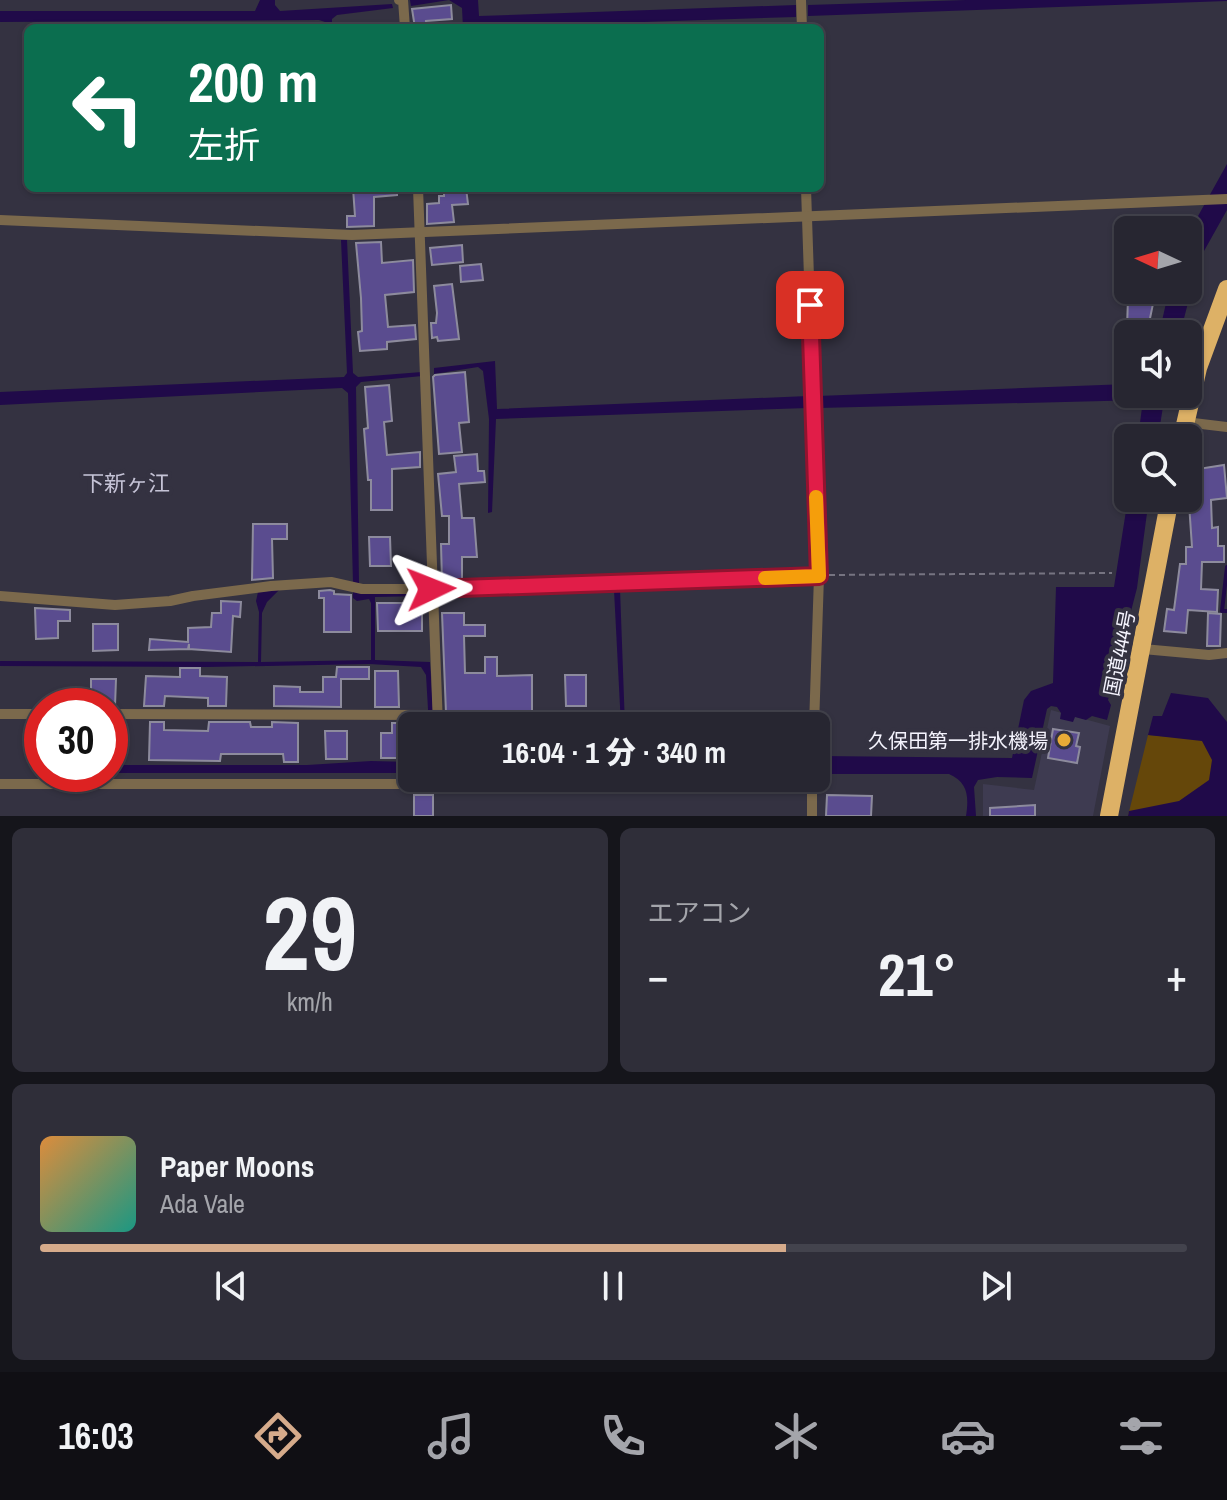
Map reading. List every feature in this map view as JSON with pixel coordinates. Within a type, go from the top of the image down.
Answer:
[{"type":"highway","points":[[1185,424],[1198,368],[1227,289]]},
{"type":"highway","name":"国道444号","points":[[1109,816],[1167,512]]},
{"type":"street","points":[[399,0],[403,0],[405,24]]},
{"type":"street","points":[[801,0],[802,24]]},
{"type":"street","points":[[418,192],[438,712]]},
{"type":"street","points":[[806,192],[819,576],[814,712]]},
{"type":"street","points":[[0,220],[322,234],[1227,199]]},
{"type":"street","points":[[1202,429],[1227,427]]},
{"type":"street","points":[[0,596],[115,605],[331,582],[362,589],[431,589],[819,576]]},
{"type":"street","points":[[1143,649],[1209,655],[1227,653]]},
{"type":"street","points":[[0,714],[24,714]]},
{"type":"street","points":[[128,714],[398,720]]},
{"type":"street","points":[[0,784],[398,781]]},
{"type":"street","points":[[812,792],[812,816]]},
{"type":"path","points":[[819,576],[1112,573]]},
{"type":"shaded area","points":[[260,0],[275,0],[280,11],[392,4],[393,8],[337,15],[332,19],[332,24],[319,20],[0,22],[0,11],[255,11]]},
{"type":"shaded area","points":[[410,0],[449,0],[411,6]]},
{"type":"shaded area","points":[[449,0],[478,0],[479,16],[796,5],[796,17],[584,24],[463,24],[462,8]]},
{"type":"shaded area","points":[[966,0],[1227,1],[808,16],[808,5]]},
{"type":"shaded area","points":[[1227,164],[1227,210],[1202,255],[1202,216],[1198,216]]},
{"type":"shaded area","points":[[341,240],[347,240],[353,373],[358,377],[422,372],[422,376],[361,382],[356,387],[359,583],[353,583],[348,393],[342,388],[0,405],[0,392],[344,377],[347,373]]},
{"type":"shaded area","points":[[1166,304],[1188,304],[1184,320],[1162,320]]},
{"type":"shaded area","points":[[495,361],[497,409],[808,396],[808,408],[496,419],[492,512],[488,513],[489,419],[483,371],[478,367],[434,374],[434,368]]},
{"type":"shaded area","points":[[1114,385],[1114,401],[819,408],[818,396]]},
{"type":"shaded area","points":[[1142,408],[1163,408],[1160,424],[1140,424]]},
{"type":"shaded area","points":[[1126,512],[1147,512],[1137,588],[1108,700],[1111,705],[1107,720],[1092,716],[1086,720],[1075,717],[1073,722],[1060,719],[1061,713],[1057,707],[1051,706],[1047,709],[1032,778],[978,780],[974,787],[976,816],[966,816],[964,786],[949,774],[830,774],[830,756],[1012,758],[1024,700],[1031,691],[1053,683],[1056,587],[1114,587]]},
{"type":"shaded area","points":[[620,589],[624,712],[620,712],[614,590]]},
{"type":"shaded area","points":[[279,590],[267,602],[262,613],[261,662],[371,660],[371,603],[369,599],[357,601],[353,598],[353,592],[423,593],[425,596],[375,597],[375,660],[430,662],[433,712],[428,712],[426,675],[421,667],[369,664],[0,666],[0,661],[258,662],[258,592]]},
{"type":"shaded area","points":[[1171,693],[1208,698],[1227,722],[1227,816],[1128,816],[1129,811],[1179,801],[1209,780],[1212,760],[1202,741],[1148,735],[1153,716],[1162,716]]},
{"type":"shaded area","points":[[1051,710],[1110,726],[1093,816],[983,816],[983,784],[1034,790]]},
{"type":"shaded area","points":[[1148,735],[1206,736],[1227,802],[1128,816]]},
{"type":"shaded area","points":[[398,762],[398,773],[128,773],[128,765]]},
{"type":"building","points":[[451,5],[452,19],[414,24],[412,9]]},
{"type":"building","points":[[353,192],[397,192],[397,195],[374,197],[374,226],[347,227],[347,216],[355,216]]},
{"type":"building","points":[[444,192],[466,192],[468,204],[452,205],[454,222],[427,224],[427,204],[439,203],[439,196],[444,196]]},
{"type":"building","points":[[381,242],[382,263],[413,260],[414,292],[385,295],[388,327],[415,325],[416,339],[387,342],[387,349],[360,351],[361,298],[356,243]]},
{"type":"building","points":[[462,245],[463,262],[432,265],[430,248]]},
{"type":"building","points":[[481,264],[483,280],[461,282],[460,266]]},
{"type":"building","points":[[452,284],[459,339],[438,341],[437,337],[432,338],[431,323],[436,323],[437,313],[434,286]]},
{"type":"building","points":[[1128,304],[1153,304],[1150,320],[1127,320]]},
{"type":"building","points":[[465,372],[469,422],[459,423],[462,452],[439,454],[433,377]]},
{"type":"building","points":[[389,385],[392,421],[384,422],[387,455],[420,452],[420,467],[392,469],[392,510],[371,510],[371,480],[368,480],[364,429],[368,428],[365,387]]},
{"type":"building","points":[[477,454],[478,471],[484,471],[485,482],[459,484],[462,518],[474,518],[477,557],[462,557],[462,580],[442,581],[441,544],[449,544],[449,516],[442,516],[438,474],[456,472],[454,456]]},
{"type":"building","points":[[1224,465],[1227,498],[1211,500],[1212,528],[1218,527],[1218,546],[1224,546],[1224,562],[1202,562],[1201,589],[1218,590],[1217,612],[1188,610],[1186,633],[1164,631],[1167,609],[1174,610],[1180,564],[1186,564],[1186,547],[1192,547],[1190,512],[1202,512],[1202,468]]},
{"type":"building","points":[[253,524],[287,524],[287,539],[272,539],[273,578],[252,580]]},
{"type":"building","points":[[369,537],[390,537],[391,566],[370,566]]},
{"type":"building","points":[[319,591],[351,595],[351,632],[324,632],[324,598],[319,598]]},
{"type":"building","points":[[221,601],[241,602],[240,617],[233,616],[231,652],[189,649],[189,644],[188,649],[149,650],[150,639],[188,642],[188,628],[211,627],[212,613],[221,613]]},
{"type":"building","points":[[377,603],[422,603],[422,631],[378,631]]},
{"type":"building","points":[[35,608],[70,610],[70,621],[58,621],[58,638],[36,639]]},
{"type":"building","points":[[442,613],[464,613],[464,625],[485,625],[485,636],[464,636],[465,673],[485,673],[485,657],[497,657],[497,676],[532,675],[532,711],[446,712]]},
{"type":"building","points":[[1208,613],[1221,614],[1220,646],[1207,646]]},
{"type":"building","points":[[93,624],[118,624],[118,650],[93,651]]},
{"type":"building","points":[[337,667],[369,667],[369,679],[341,679],[341,707],[274,706],[274,686],[300,687],[300,692],[323,692],[323,677],[336,677]]},
{"type":"building","points":[[180,668],[200,668],[200,676],[227,677],[226,706],[208,706],[208,698],[165,696],[164,706],[144,706],[146,676],[180,677]]},
{"type":"building","points":[[375,671],[398,671],[399,707],[375,707]]},
{"type":"building","points":[[565,675],[586,675],[586,706],[566,706]]},
{"type":"building","points":[[91,679],[116,679],[116,688],[91,688]]},
{"type":"building","points":[[150,722],[164,722],[164,730],[208,731],[209,722],[250,722],[251,727],[272,727],[272,722],[298,723],[298,762],[284,762],[283,754],[221,754],[220,761],[149,760]]},
{"type":"building","points":[[392,723],[398,723],[398,758],[381,758],[381,733],[392,733]]},
{"type":"building","name":"久保田第一排水機場","points":[[1053,729],[1079,733],[1077,763],[1048,758]]},
{"type":"building","points":[[325,731],[347,731],[347,759],[326,759]]},
{"type":"building","points":[[414,795],[433,795],[433,816],[414,816]]},
{"type":"building","points":[[827,795],[872,796],[871,816],[826,816]]},
{"type":"building","points":[[1035,805],[1035,816],[990,816],[990,808]]},
{"type":"waterway","points":[[1227,567],[1222,611],[1227,611]]},
{"type":"slow traffic","points":[[765,578],[819,576],[816,497]]},
{"type":"place","name":"久保田第一排水機場","points":[[1064,740]]},
{"type":"district","name":"下新ヶ江","points":[[126,483]]},
{"type":"route","points":[[431,589],[819,576],[810,305]]}]
